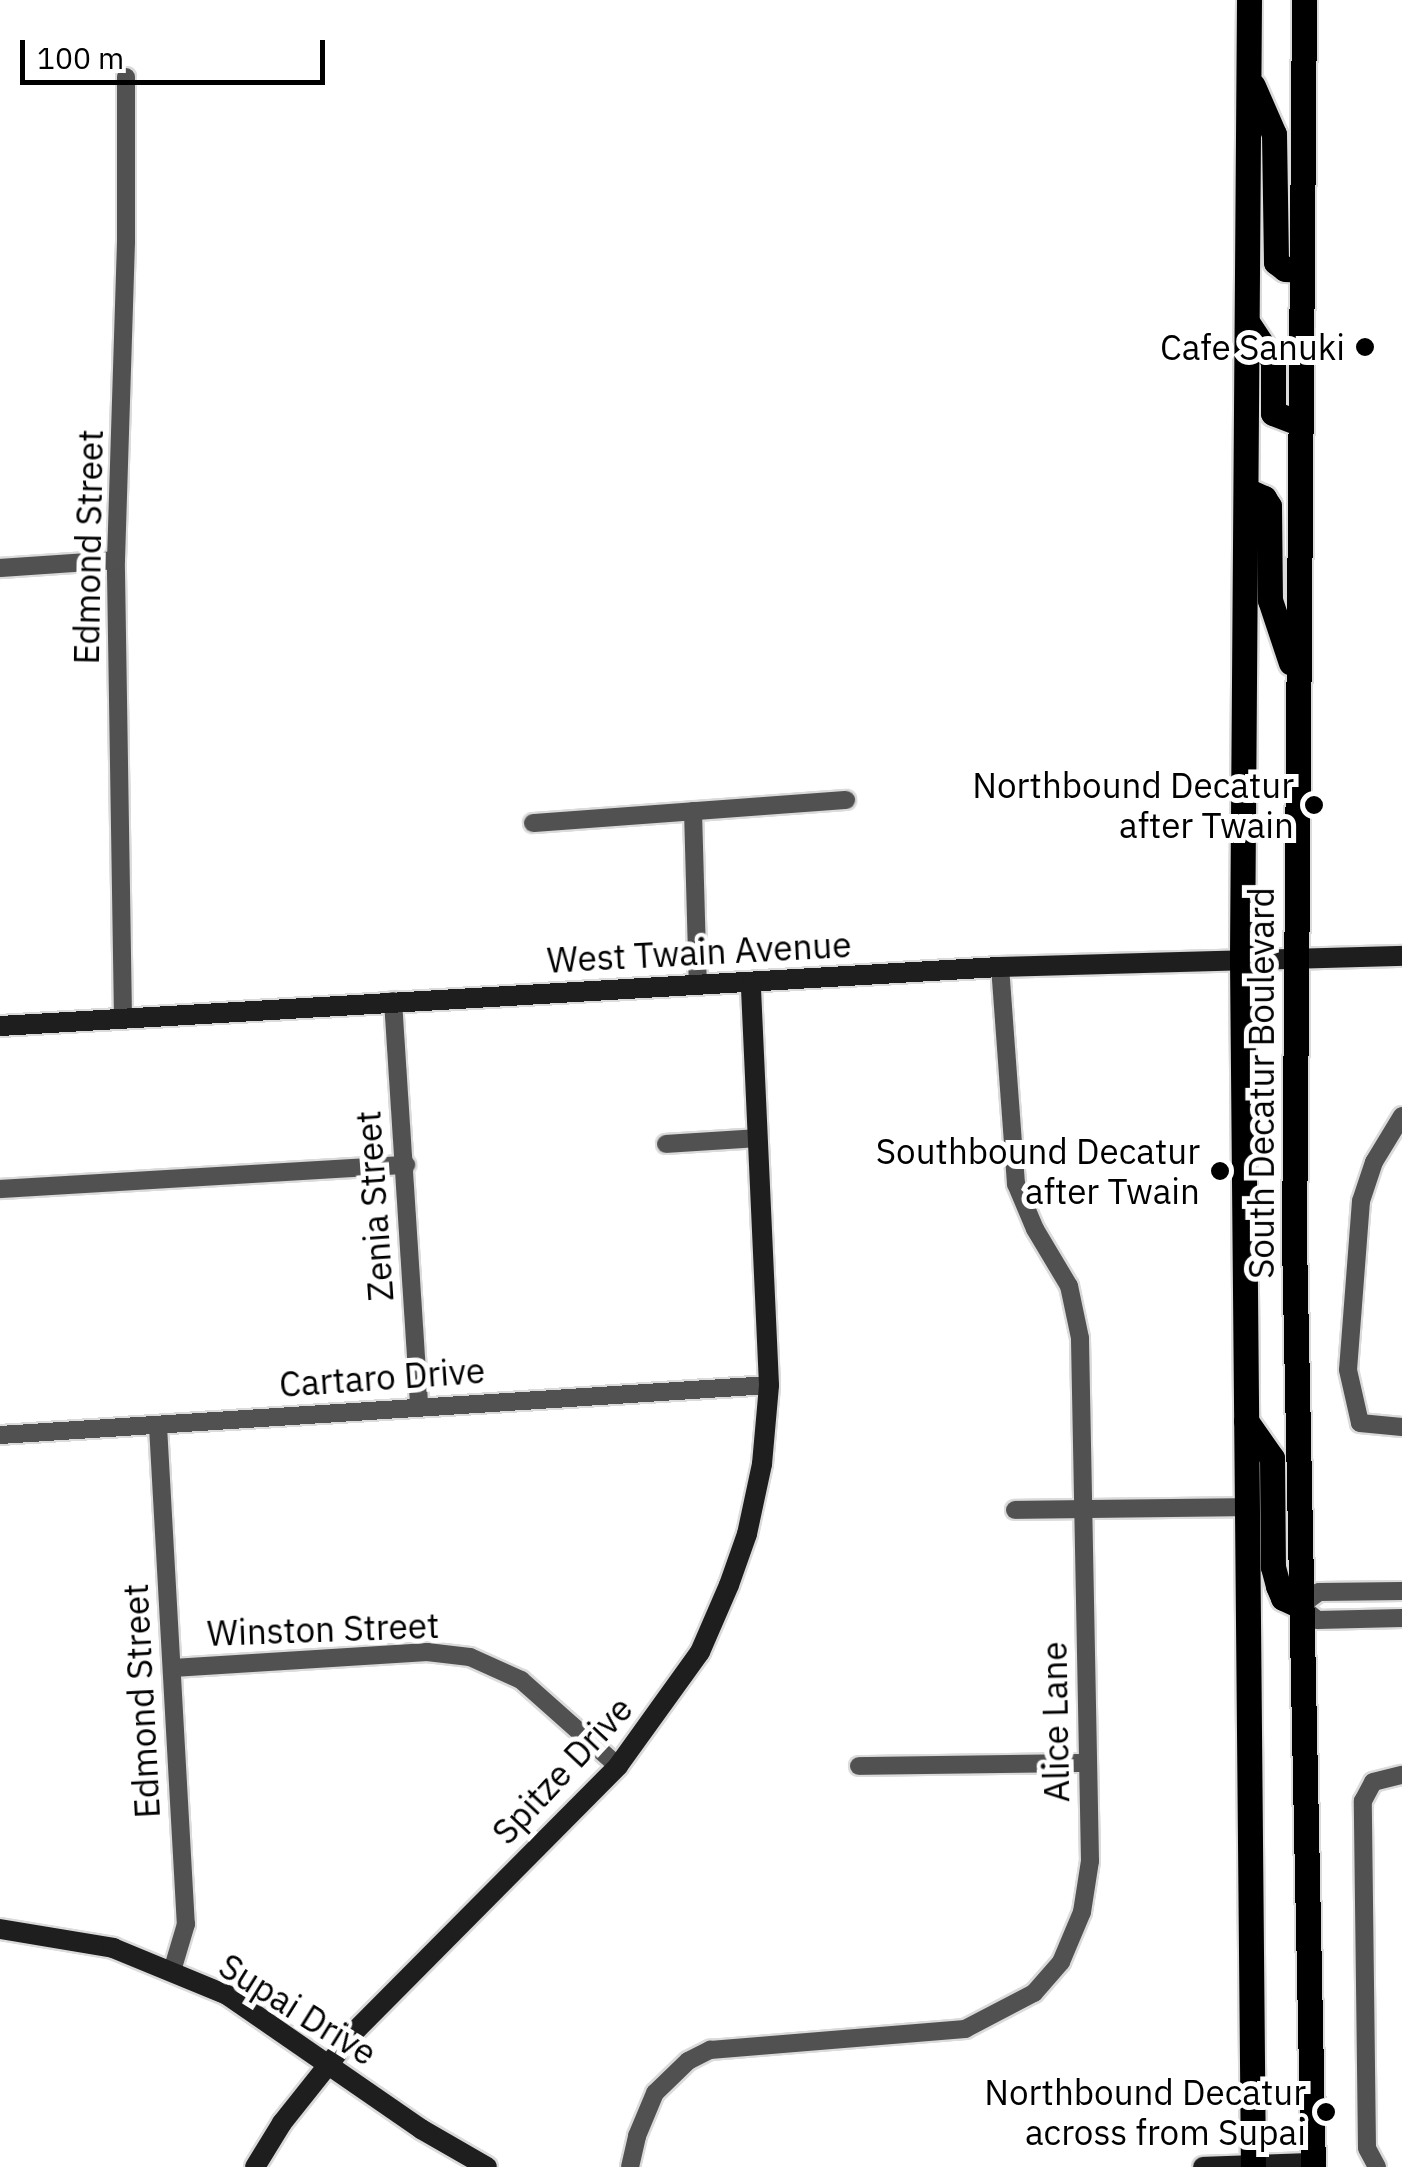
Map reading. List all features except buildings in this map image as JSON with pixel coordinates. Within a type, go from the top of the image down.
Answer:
[{"type":"main road","name":"South Decatur Boulevard","points":[[1249,0],[1242,960],[1253,2166]]},
{"type":"main road","name":"South Decatur Boulevard","points":[[1304,0],[1295,959],[1300,1606],[1313,2165]]},
{"type":"main road","points":[[1249,76],[1274,134],[1276,262],[1286,269],[1302,270]]},
{"type":"main road","points":[[1247,322],[1273,361],[1273,413],[1301,424]]},
{"type":"main road","points":[[1246,490],[1264,498],[1270,506],[1270,600],[1298,682]]},
{"type":"main road","points":[[1246,1422],[1272,1458],[1273,1567],[1278,1586],[1283,1598],[1300,1606]]},
{"type":"street","name":"Edmond Street","points":[[122,1018],[116,560],[125,294],[126,77]]},
{"type":"street","points":[[0,568],[116,560]]},
{"type":"street","points":[[533,823],[846,800]]},
{"type":"street","points":[[693,811],[698,985]]},
{"type":"street","name":"West Twain Avenue","points":[[0,1026],[1000,967],[1402,956]]},
{"type":"street","name":"Alice Lane","points":[[630,2167],[637,2136],[656,2093],[688,2060],[710,2050],[965,2029],[1034,1993],[1061,1962],[1082,1912],[1090,1862],[1080,1338],[1069,1286],[1035,1229],[1016,1184],[1000,967]]},
{"type":"street","name":"Spitze Drive","points":[[256,2167],[328,2064],[618,1766],[700,1652],[729,1584],[746,1534],[762,1464],[769,1385],[751,984]]},
{"type":"street","name":"Zenia Street","points":[[393,1001],[419,1407]]},
{"type":"street","points":[[1402,1116],[1374,1162],[1361,1201],[1348,1370],[1360,1423],[1402,1426]]},
{"type":"street","points":[[666,1144],[758,1138]]},
{"type":"street","points":[[0,1189],[406,1165]]},
{"type":"street","name":"Cartaro Drive","points":[[0,1434],[769,1385]]},
{"type":"street","name":"Edmond Street","points":[[158,1426],[186,1924],[172,1971]]},
{"type":"street","points":[[1016,1510],[1246,1506]]},
{"type":"street","points":[[1402,1591],[1319,1592],[1300,1606],[1317,1620],[1402,1618]]},
{"type":"street","name":"Winston Street","points":[[173,1668],[427,1652],[470,1657],[522,1680],[618,1766]]},
{"type":"street","points":[[859,1766],[1088,1763]]},
{"type":"street","points":[[1376,2167],[1367,2148],[1363,1801],[1373,1782],[1402,1775]]},
{"type":"street","name":"Supai Drive","points":[[0,1929],[113,1948],[227,1996],[421,2129],[487,2167]]},
{"type":"street","points":[[1203,2167],[1313,2165]]},
{"type":"place","name":"Cafe Sanuki","points":[[1365,347]]},
{"type":"place","name":"Northbound Decatur after Twain","points":[[1314,805]]},
{"type":"place","name":"Southbound Decatur after Twain","points":[[1220,1171]]},
{"type":"place","name":"Northbound Decatur across from Supai","points":[[1326,2112]]}]
